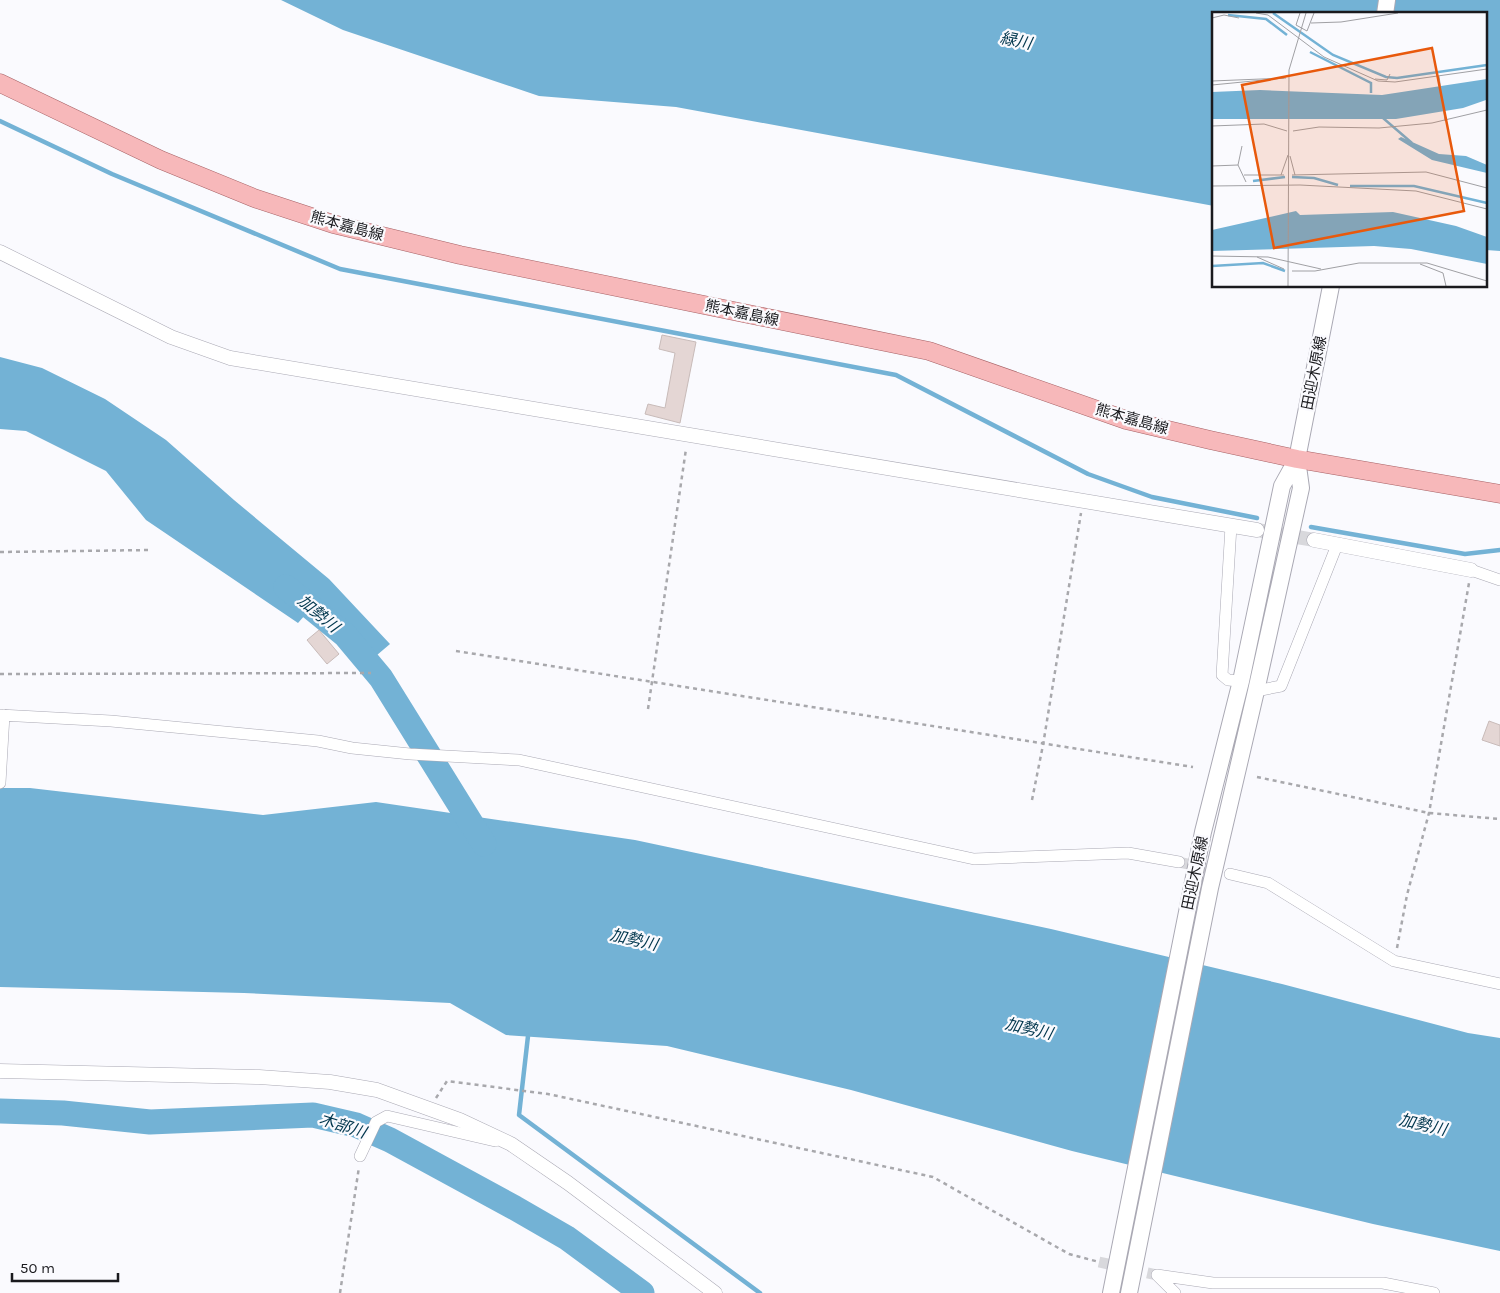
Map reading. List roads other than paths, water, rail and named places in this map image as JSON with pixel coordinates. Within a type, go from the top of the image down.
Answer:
[{"type":"main road","name":"熊本嘉島線","points":[[0,83],[162,160],[254,198],[333,224],[460,255],[929,351],[1126,420],[1297,459],[1500,494]]},
{"type":"main road","name":"田迎木原線","points":[[1111,1293],[1135,1182],[1209,807],[1241,681],[1282,486],[1297,459],[1331,288]]},
{"type":"main road","name":"田迎木原線","points":[[1130,1293],[1206,906],[1301,488],[1297,459]]},
{"type":"street","points":[[0,252],[171,337],[230,358],[1256,530]]},
{"type":"street","points":[[1231,526],[1222,675],[1228,680],[1241,681]]},
{"type":"street","points":[[1314,540],[1471,570],[1500,580]]},
{"type":"street","points":[[1256,691],[1281,686],[1337,545]]},
{"type":"street","points":[[0,783],[2,715],[112,721],[318,741],[352,748],[410,754],[519,760],[974,859],[1128,853],[1180,862]]},
{"type":"street","points":[[1230,874],[1268,883],[1394,961],[1500,984]]},
{"type":"street","points":[[0,1071],[259,1077],[330,1082],[377,1090],[460,1120],[511,1144],[568,1183],[715,1293]]},
{"type":"street","points":[[360,1156],[376,1122],[387,1116],[511,1144]]},
{"type":"street","points":[[1175,1293],[1157,1275],[1213,1283],[1383,1283],[1434,1293]]},
{"type":"water","name":"緑川","points":[[281,0],[1500,0],[1500,251],[1488,250],[1488,12],[1212,12],[1212,206],[676,107],[539,96],[343,30]]},
{"type":"water","points":[[0,357],[42,368],[105,399],[166,440],[234,500],[329,579],[390,644],[370,661],[326,608],[313,606],[298,623],[146,520],[106,471],[26,431],[0,429]]},
{"type":"water","points":[[0,788],[30,788],[263,815],[376,802],[635,840],[1051,929],[1282,984],[1468,1033],[1500,1038],[1500,1251],[1373,1224],[1072,1151],[851,1090],[667,1046],[506,1035],[450,1003],[244,993],[0,987]]},
{"type":"waterway","points":[[0,121],[112,174],[340,269],[896,375],[1088,474],[1152,497],[1257,518]]},
{"type":"waterway","points":[[1311,527],[1465,554],[1500,550]]},
{"type":"waterway","name":"加勢川","points":[[286,587],[345,635],[381,678],[484,844]]},
{"type":"waterway","points":[[528,1036],[519,1115],[760,1293]]},
{"type":"waterway","name":"木部川","points":[[0,1111],[63,1113],[150,1122],[313,1115],[356,1125],[390,1140],[567,1238],[642,1293]]},
{"type":"tunnel","points":[[1257,530],[1314,540]]},
{"type":"tunnel","points":[[1179,862],[1230,874]]},
{"type":"tunnel","points":[[1099,1262],[1157,1275]]}]
